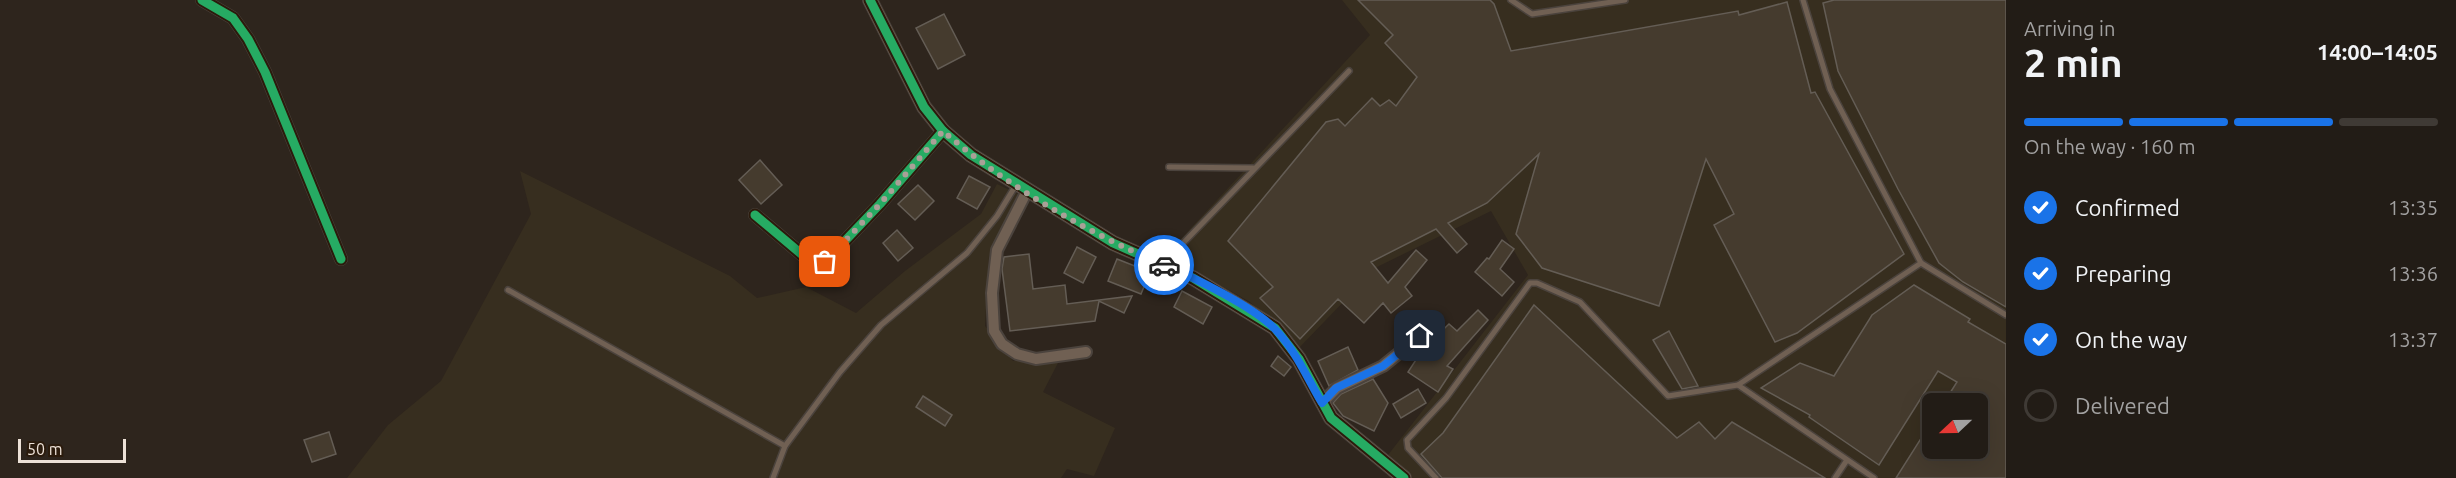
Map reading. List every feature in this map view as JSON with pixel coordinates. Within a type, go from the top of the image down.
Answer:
[{"type":"street","points":[[202,0],[233,18],[248,39],[265,72],[324,211],[341,259]]},
{"type":"street","points":[[870,0],[924,107],[943,131],[971,155],[1113,243],[1193,278],[1275,328],[1299,359],[1331,418],[1404,478]]},
{"type":"street","points":[[755,215],[812,263],[825,262],[880,204],[943,131]]},
{"type":"street","points":[[1022,188],[997,250],[992,293],[994,331],[1002,344],[1017,354],[1036,359],[1086,352]]},
{"type":"street","points":[[1322,403],[1336,388],[1383,366],[1420,336]]},
{"type":"lane","points":[[1511,0],[1532,14],[1624,0]]},
{"type":"lane","points":[[1803,0],[1830,89],[1921,263],[2006,315]]},
{"type":"lane","points":[[1163,265],[1253,168],[1349,71]]},
{"type":"lane","points":[[1169,167],[1253,168]]},
{"type":"lane","points":[[773,478],[785,446],[840,372],[881,325],[967,253],[1022,188]]},
{"type":"lane","points":[[1436,478],[1408,448],[1407,440],[1446,398],[1530,283],[1538,283],[1580,302],[1668,396],[1738,385],[1921,263]]},
{"type":"lane","points":[[508,290],[785,446]]},
{"type":"lane","points":[[1738,385],[1874,478]]},
{"type":"lane","points":[[1835,478],[1846,460]]},
{"type":"shaded area","points":[[1342,0],[2006,0],[2006,478],[1412,478],[1388,455],[1528,275],[1491,211],[1377,267],[1297,350],[1250,302],[1166,255],[1370,35]]},
{"type":"shaded area","points":[[520,171],[730,276],[757,298],[806,287],[856,313],[905,271],[981,214],[997,184],[1018,194],[989,256],[985,326],[1013,361],[1059,361],[1043,392],[1115,428],[1094,476],[1067,469],[1061,478],[347,478],[388,425],[441,381],[531,214]]},
{"type":"building","points":[[1358,0],[1490,0],[1494,4],[1511,51],[1738,11],[1739,15],[1787,2],[1811,93],[1815,92],[1904,254],[1797,333],[1775,342],[1714,225],[1734,214],[1706,159],[1659,306],[1542,268],[1516,234],[1539,154],[1487,203],[1448,223],[1467,244],[1457,253],[1436,229],[1371,262],[1388,283],[1416,250],[1427,260],[1405,287],[1412,296],[1391,313],[1383,303],[1364,323],[1338,299],[1300,339],[1260,298],[1273,287],[1228,241],[1326,122],[1338,119],[1345,126],[1372,98],[1380,106],[1389,100],[1396,106],[1417,77],[1385,43],[1393,35]]},
{"type":"building","points":[[1834,0],[2006,0],[2006,307],[1963,282],[1939,263],[1898,189],[1838,71],[1823,3]]},
{"type":"building","points":[[944,14],[965,55],[938,69],[916,28]]},
{"type":"building","points":[[760,160],[782,185],[761,204],[739,180]]},
{"type":"building","points":[[969,176],[990,187],[977,209],[957,198]]},
{"type":"building","points":[[918,185],[934,201],[915,220],[898,204]]},
{"type":"building","points":[[897,230],[913,248],[898,261],[883,243]]},
{"type":"building","points":[[1502,240],[1514,249],[1500,269],[1514,282],[1502,296],[1475,272],[1487,258],[1489,259]]},
{"type":"building","points":[[1077,247],[1096,257],[1083,283],[1064,273]]},
{"type":"building","points":[[1029,254],[1033,289],[1065,285],[1067,304],[1132,296],[1124,313],[1099,301],[1095,321],[1010,331],[1002,269],[1004,257]]},
{"type":"building","points":[[1117,259],[1150,272],[1141,294],[1108,281]]},
{"type":"building","points":[[1914,285],[1970,319],[1968,322],[2006,344],[2006,478],[1896,478],[1922,437],[1922,459],[1988,459],[1988,393],[1950,393],[1957,382],[1938,371],[1922,393],[1879,465],[1809,417],[1810,415],[1761,388],[1800,363],[1834,376],[1872,315]]},
{"type":"building","points":[[1182,291],[1212,307],[1203,324],[1174,307]]},
{"type":"building","points":[[1534,305],[1677,438],[1699,422],[1715,439],[1732,422],[1825,478],[1442,478],[1421,454],[1443,433]]},
{"type":"building","points":[[1478,310],[1488,320],[1447,366],[1453,369],[1438,392],[1408,372],[1423,349],[1449,324],[1457,331]]},
{"type":"building","points":[[1669,331],[1698,386],[1682,389],[1653,340]]},
{"type":"building","points":[[1348,347],[1358,370],[1329,386],[1318,361]]},
{"type":"building","points":[[1278,356],[1291,367],[1284,376],[1271,366]]},
{"type":"building","points":[[1373,379],[1388,403],[1374,431],[1343,416],[1333,403],[1341,394]]},
{"type":"building","points":[[1418,389],[1426,403],[1401,418],[1393,404]]},
{"type":"building","points":[[923,396],[952,415],[945,426],[916,407]]},
{"type":"building","points":[[329,432],[336,454],[312,462],[304,440]]},
{"type":"cycle path","points":[[202,0],[233,18],[248,39],[265,72],[341,259]]},
{"type":"cycle path","points":[[870,0],[924,107],[943,131],[971,155],[1113,243],[1193,278],[1275,328],[1299,359],[1331,418],[1404,478]]},
{"type":"cycle path","points":[[755,215],[812,263],[825,262],[880,204],[943,131]]},
{"type":"way so far","points":[[825,262],[880,204],[943,131],[971,155],[1079,223],[1113,243],[1164,265]]},
{"type":"route","points":[[1164,265],[1193,278],[1275,328],[1299,359],[1322,403],[1336,388],[1383,366],[1420,336]]}]
